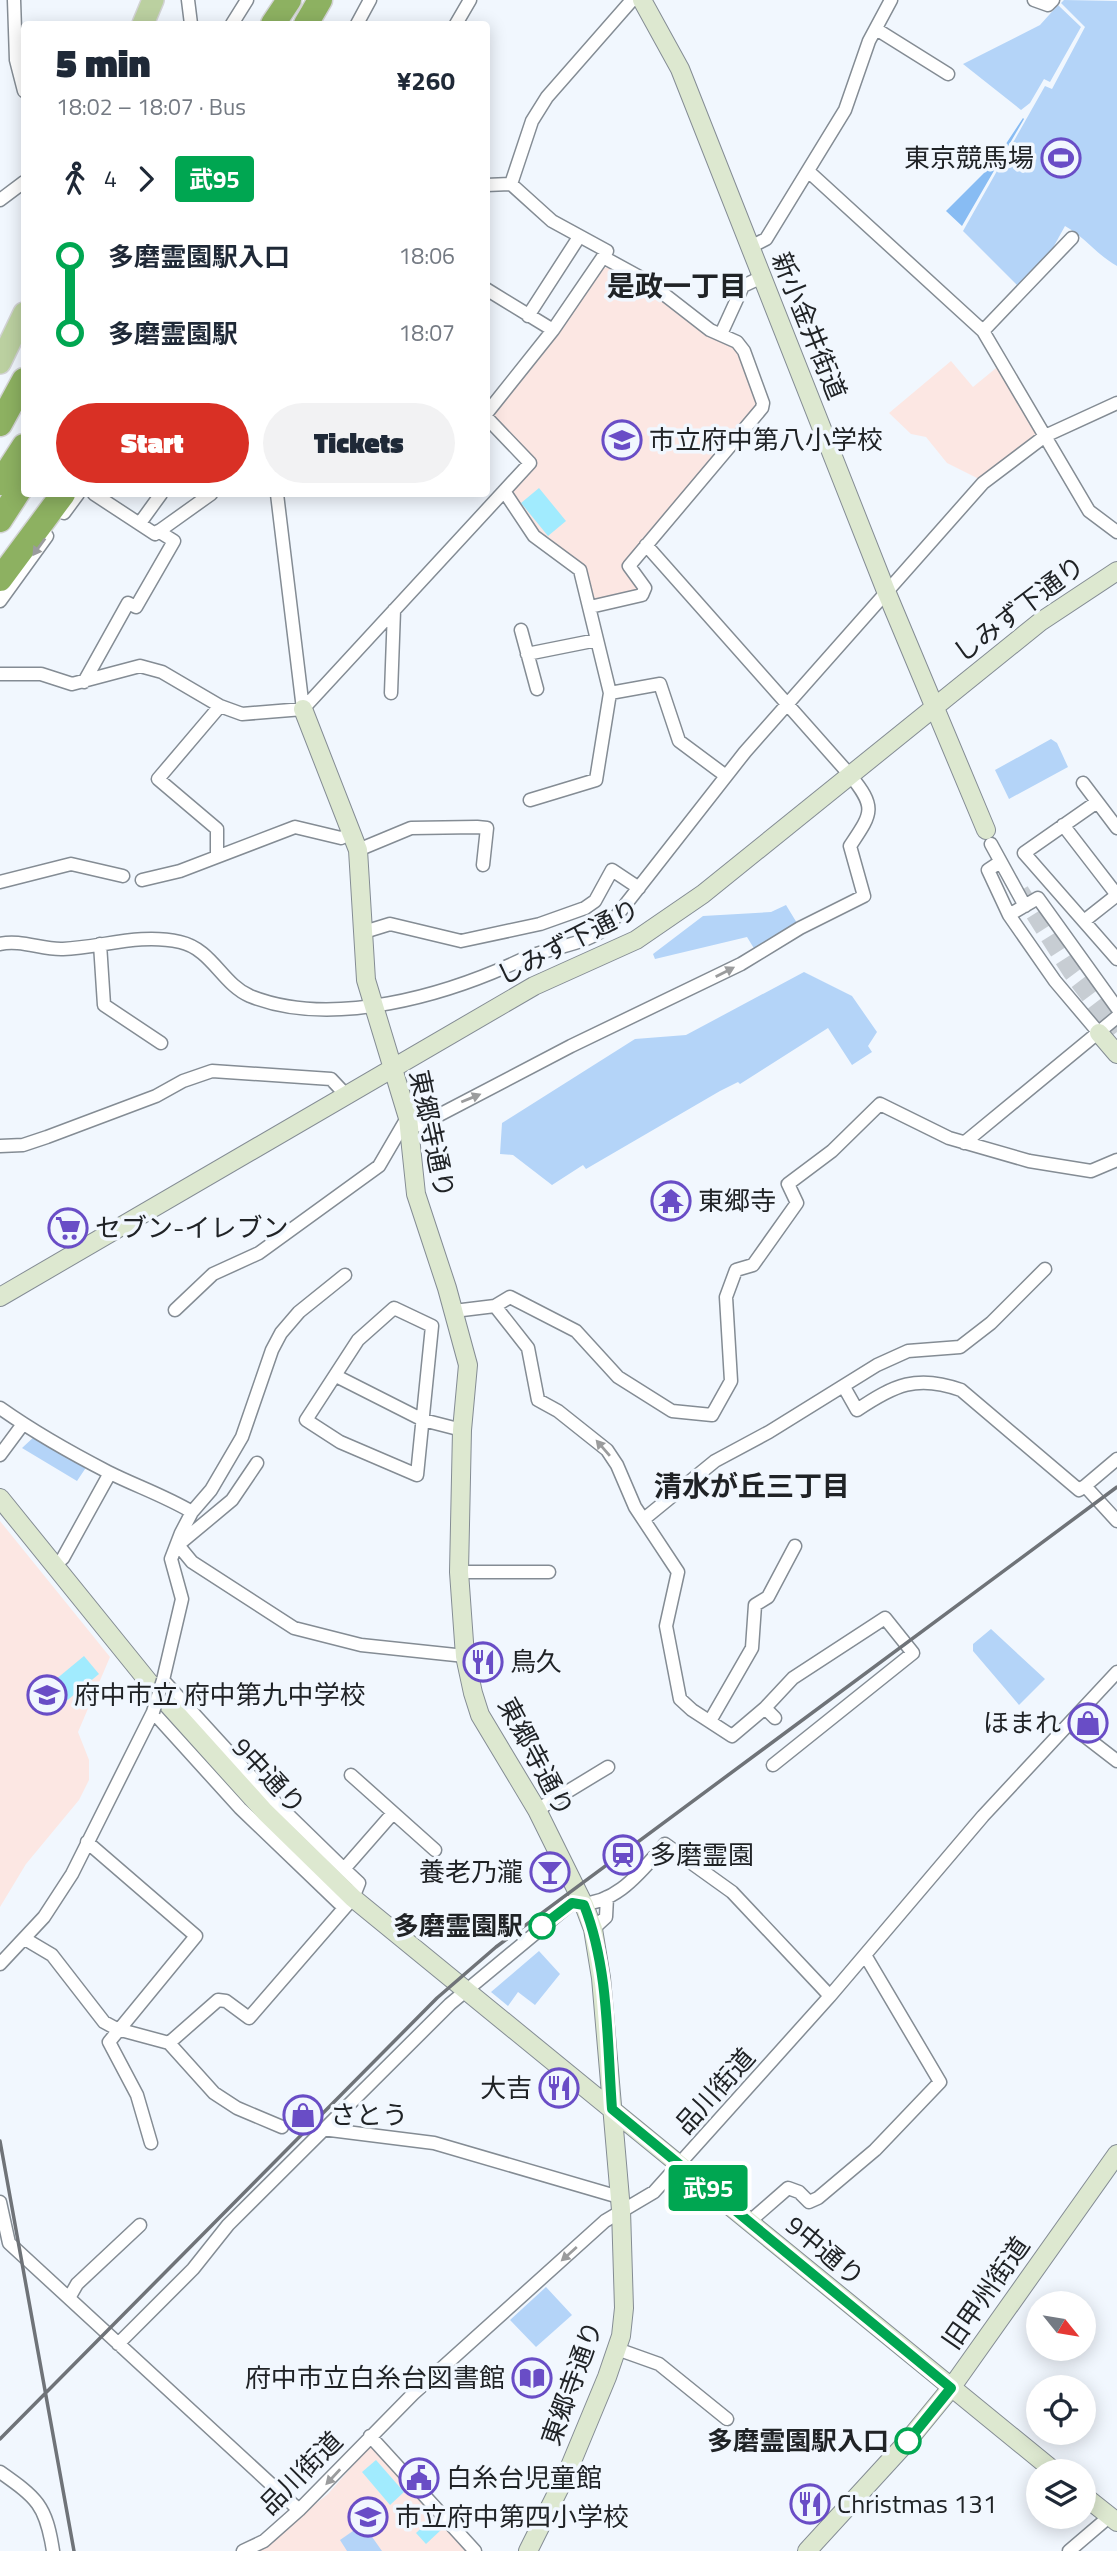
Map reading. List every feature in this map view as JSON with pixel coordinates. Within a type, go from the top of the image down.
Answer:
[{"type":"highway","points":[[275,21],[289,0]]},
{"type":"highway","points":[[285,21],[297,0]]},
{"type":"highway","points":[[308,21],[320,0]]},
{"type":"highway","points":[[319,21],[330,0]]},
{"type":"highway","points":[[0,424],[21,386]]},
{"type":"highway","points":[[0,483],[21,451]]},
{"type":"highway","points":[[0,520],[21,488]]},
{"type":"highway","points":[[0,579],[61,497]]},
{"type":"main road","points":[[144,21],[153,0]]},
{"type":"main road","points":[[0,363],[21,319]]},
{"type":"street","points":[[14,0],[16,60],[21,79]]},
{"type":"street","points":[[188,0],[191,21]]},
{"type":"street","points":[[234,21],[247,0]]},
{"type":"street","points":[[359,21],[370,0]]},
{"type":"street","points":[[458,21],[470,0]]},
{"type":"street","points":[[511,184],[532,121],[547,97],[632,0]]},
{"type":"street","name":"新小金井街道","points":[[642,0],[680,69],[886,591],[988,837]]},
{"type":"street","points":[[750,247],[766,239],[845,110],[869,41],[891,0]]},
{"type":"street","points":[[1034,0],[1048,5],[1053,0]]},
{"type":"street","points":[[876,29],[948,74]]},
{"type":"street","points":[[808,171],[983,331],[1089,511],[1117,532]]},
{"type":"street","points":[[0,200],[21,184]]},
{"type":"street","points":[[490,185],[511,184],[552,221],[607,251],[553,330],[490,410]]},
{"type":"street","points":[[528,316],[579,237]]},
{"type":"street","points":[[983,331],[1072,238]]},
{"type":"street","points":[[590,607],[642,595],[645,588],[629,566],[762,408],[744,351],[737,342],[710,330],[646,281],[603,257]]},
{"type":"street","points":[[722,334],[743,286],[761,277]]},
{"type":"street","points":[[490,293],[553,330]]},
{"type":"street","points":[[0,944],[62,949],[149,938],[183,943],[212,960],[237,989],[252,997],[283,1006],[342,1010],[375,1008],[504,969],[526,958],[594,936],[611,923],[786,704],[992,474],[1045,436],[1117,403]]},
{"type":"street","points":[[0,674],[41,674],[66,683],[84,682],[125,668],[149,667],[220,706],[242,714],[303,709],[530,463],[490,419]]},
{"type":"street","points":[[503,491],[534,536],[580,570],[610,693],[596,780],[530,800]]},
{"type":"street","points":[[0,601],[76,497]]},
{"type":"street","points":[[99,497],[155,534],[207,497]]},
{"type":"street","points":[[139,523],[159,497]]},
{"type":"street","points":[[277,497],[303,709]]},
{"type":"street","points":[[84,682],[128,603],[136,607],[174,541],[158,531]]},
{"type":"street","points":[[175,1310],[213,1274],[259,1253],[379,1167],[408,1122],[420,1125],[571,1046],[664,1003],[864,896],[850,846],[871,809],[850,775],[646,545]]},
{"type":"street","name":"しみず下通り","points":[[0,1297],[534,986],[656,928],[703,894],[1040,622],[1117,571]]},
{"type":"street","points":[[391,693],[394,610]]},
{"type":"street","points":[[521,630],[537,689]]},
{"type":"street","points":[[527,654],[597,640]]},
{"type":"street","points":[[610,693],[660,684],[679,741],[726,776]]},
{"type":"street","points":[[217,855],[217,829],[158,779],[220,706]]},
{"type":"street","name":"東郷寺通り","points":[[303,709],[355,841],[366,980],[408,1122],[416,1194],[454,1311],[469,1378],[462,1430],[459,1572],[465,1656],[480,1715],[537,1810],[565,1871],[581,1898],[593,1928],[601,1978],[625,2284],[617,2349],[568,2471],[528,2551]]},
{"type":"street","points":[[1083,783],[1117,828]]},
{"type":"street","points":[[1097,802],[1024,853],[1117,959]]},
{"type":"street","points":[[1063,825],[1117,895],[1084,921]]},
{"type":"street","points":[[142,880],[180,871],[295,827],[355,841],[411,828],[487,828],[483,865]]},
{"type":"street","points":[[988,837],[1025,906]]},
{"type":"street","points":[[1000,862],[988,870],[1009,915],[1055,981],[1117,1054]]},
{"type":"street","points":[[0,882],[71,864],[123,876]]},
{"type":"street","points":[[364,932],[390,924],[461,941],[540,924],[585,908],[595,901],[612,870],[639,888]]},
{"type":"street","points":[[1009,915],[1038,898],[1117,1009]]},
{"type":"street","points":[[100,944],[104,1005],[161,1043]]},
{"type":"street","points":[[964,1143],[1117,1017]]},
{"type":"street","points":[[0,1146],[23,1145],[47,1137],[156,1096],[183,1081],[212,1070],[331,1079],[346,1094]]},
{"type":"street","points":[[454,1311],[495,1306],[510,1297],[576,1331],[618,1377],[672,1411],[712,1415],[731,1381],[726,1297],[736,1270],[752,1265],[797,1203],[788,1184],[832,1151],[880,1104],[964,1143],[1029,1161],[1091,1171],[1117,1160]]},
{"type":"street","points":[[644,1519],[722,1457],[877,1365],[908,1351],[960,1347],[992,1323],[1045,1269]]},
{"type":"street","points":[[0,1964],[25,1939],[72,1874],[153,1712],[182,1599],[170,1559],[192,1512],[211,1490],[242,1437],[272,1350],[281,1333],[299,1312],[345,1275]]},
{"type":"street","points":[[495,1306],[528,1348],[538,1400],[568,1418],[607,1450],[617,1465],[635,1507],[678,1572],[666,1626],[680,1699],[732,1736],[770,1713],[793,1678],[885,1618],[913,1653],[773,1765]]},
{"type":"street","points":[[394,1308],[432,1326],[423,1420],[417,1475],[340,1443],[306,1420],[358,1340],[394,1308]]},
{"type":"street","points":[[335,1376],[423,1420],[462,1430]]},
{"type":"street","points":[[844,1387],[857,1410],[902,1384],[940,1382],[961,1390],[1079,1490],[1117,1459]]},
{"type":"street","points":[[0,1408],[110,1473],[164,1496],[192,1512]]},
{"type":"street","points":[[0,1455],[23,1424]]},
{"type":"street","points":[[178,1545],[232,1500],[257,1463]]},
{"type":"street","points":[[55,1565],[63,1558],[110,1473]]},
{"type":"street","points":[[1085,1486],[1117,1521]]},
{"type":"street","name":"9中通り","points":[[0,1498],[156,1691],[265,1812],[352,1898],[1039,2459]]},
{"type":"street","points":[[178,1545],[201,1569],[294,1629],[361,1645],[465,1656]]},
{"type":"street","points":[[710,1721],[752,1648],[755,1605],[768,1597],[795,1546]]},
{"type":"street","points":[[459,1572],[549,1572]]},
{"type":"street","name":"品川街道","points":[[243,2551],[264,2541],[299,2511],[335,2477],[370,2435],[620,2204],[654,2192],[830,1996],[983,1816],[1117,1672]]},
{"type":"street","points":[[163,1680],[267,1794],[359,1883],[352,1898],[249,2018],[226,2001],[218,2000],[169,2043]]},
{"type":"street","points":[[153,1712],[240,1808],[339,1903],[352,1898]]},
{"type":"street","points":[[1069,1724],[1117,1761]]},
{"type":"street","points":[[537,1810],[608,1767]]},
{"type":"street","points":[[351,1776],[435,1850]]},
{"type":"street","points":[[344,1869],[393,1813]]},
{"type":"street","points":[[87,1842],[196,1936],[109,2042],[137,2095],[151,2143]]},
{"type":"street","points":[[118,2344],[193,2269],[228,2225],[465,1992],[572,1903],[581,1898],[607,1897],[638,1875],[665,1844],[732,1892],[830,1996]]},
{"type":"street","points":[[593,1928],[606,1917],[607,1897]]},
{"type":"street","points":[[25,1939],[52,1955],[104,2022],[117,2029],[169,2043],[214,2093],[237,2108],[282,2127]]},
{"type":"street","points":[[749,2222],[788,2188],[799,2192],[809,2202],[818,2198],[875,2150],[940,2082],[865,1955]]},
{"type":"street","points":[[323,2130],[434,2143],[620,2204]]},
{"type":"street","name":"旧甲州街道","points":[[807,2551],[906,2443],[951,2388],[1115,2162]]},
{"type":"street","points":[[0,2202],[9,2243],[299,2511]]},
{"type":"street","points":[[69,2298],[77,2284],[140,2225]]},
{"type":"street","points":[[617,2349],[659,2364],[727,2419]]},
{"type":"street","points":[[370,2435],[475,2551]]},
{"type":"street","points":[[0,2472],[38,2501],[48,2519],[54,2551]]},
{"type":"street","points":[[1069,2551],[1113,2519],[1096,2505]]},
{"type":"shaded area","name":"東京競馬場","points":[[1064,0],[1117,1],[1117,266],[1065,226],[1049,255],[1019,287],[963,231],[1045,86],[1052,89],[1085,27],[1061,3]]},
{"type":"shaded area","points":[[1058,5],[1081,27],[1050,82],[1044,79],[1030,103],[1021,110],[963,64],[1040,25]]},
{"type":"shaded area","points":[[1023,118],[962,226],[946,211],[992,165]]},
{"type":"shaded area","name":"市立府中第八小学校","points":[[599,267],[612,268],[653,290],[715,340],[730,342],[740,353],[759,400],[758,407],[627,562],[639,587],[637,592],[594,602],[581,564],[538,534],[510,493],[537,463],[495,421],[494,412]]},
{"type":"shaded area","points":[[951,361],[973,387],[1001,364],[1047,435],[983,481],[947,463],[926,437],[911,434],[889,413]]},
{"type":"shaded area","points":[[539,488],[566,521],[548,536],[521,503]]},
{"type":"shaded area","points":[[1051,739],[1057,743],[1068,767],[1009,799],[995,770]]},
{"type":"shaded area","points":[[786,905],[800,928],[755,950],[747,937],[655,959],[653,954],[703,916],[771,912]]},
{"type":"shaded area","points":[[804,972],[852,996],[877,1032],[868,1046],[872,1052],[852,1065],[828,1028],[740,1084],[738,1082],[720,1091],[586,1169],[583,1165],[552,1185],[513,1155],[500,1154],[502,1123],[635,1039],[686,1035]]},
{"type":"shaded area","points":[[36,1435],[87,1466],[77,1481],[22,1448]]},
{"type":"shaded area","name":"府中市立 府中第九中学校","points":[[0,1521],[110,1657],[78,1732],[89,1760],[89,1780],[79,1800],[26,1864],[0,1907]]},
{"type":"shaded area","points":[[991,1629],[1045,1679],[1019,1705],[973,1651],[973,1644]]},
{"type":"shaded area","points":[[84,1656],[99,1674],[64,1703],[49,1685]]},
{"type":"shaded area","points":[[539,1951],[560,1974],[535,2005],[518,1992],[508,2006],[491,1992]]},
{"type":"shaded area","points":[[546,2287],[572,2315],[536,2347],[510,2320]]},
{"type":"shaded area","name":"市立府中第四小学校","points":[[370,2446],[466,2551],[257,2551],[328,2494]]},
{"type":"shaded area","points":[[376,2460],[404,2492],[390,2505],[362,2472]]},
{"type":"shaded area","points":[[432,2518],[442,2529],[426,2544],[416,2533]]},
{"type":"shaded area","points":[[363,2524],[382,2551],[347,2551],[340,2540]]},
{"type":"tunnel","points":[[1020,891],[1071,971],[1117,1032]]},
{"type":"railway","points":[[0,2439],[437,1998],[496,1947],[1117,1487]]},
{"type":"railway","points":[[0,2141],[74,2551]]},
{"type":"bus line","name":"武95","points":[[542,1926],[572,1903],[584,1905],[593,1928],[601,1978],[612,2109],[951,2388],[908,2441]]},
{"type":"place","name":"東京競馬場","points":[[1061,158]]},
{"type":"place","name":"市立府中第八小学校","points":[[622,440]]},
{"type":"place","name":"東郷寺","points":[[671,1201]]},
{"type":"place","name":"セブン-イレブン","points":[[68,1228]]},
{"type":"place","name":"鳥久","points":[[483,1662]]},
{"type":"place","name":"府中市立 府中第九中学校","points":[[47,1695]]},
{"type":"place","name":"ほまれ","points":[[1088,1723]]},
{"type":"place","name":"多磨霊園","points":[[623,1855]]},
{"type":"place","name":"養老乃瀧","points":[[550,1872]]},
{"type":"place","name":"多磨霊園駅","points":[[542,1926]]},
{"type":"place","name":"大吉","points":[[559,2088]]},
{"type":"place","name":"さとう","points":[[303,2115]]},
{"type":"place","name":"府中市立白糸台図書館","points":[[532,2378]]},
{"type":"place","name":"多磨霊園駅入口","points":[[908,2441]]},
{"type":"place","name":"白糸台児童館","points":[[419,2478]]},
{"type":"place","name":"Christmas 131","points":[[810,2504]]},
{"type":"place","name":"市立府中第四小学校","points":[[368,2517]]},
{"type":"district","name":"是政一丁目","points":[[677,286]]},
{"type":"district","name":"清水が丘三丁目","points":[[752,1486]]}]
